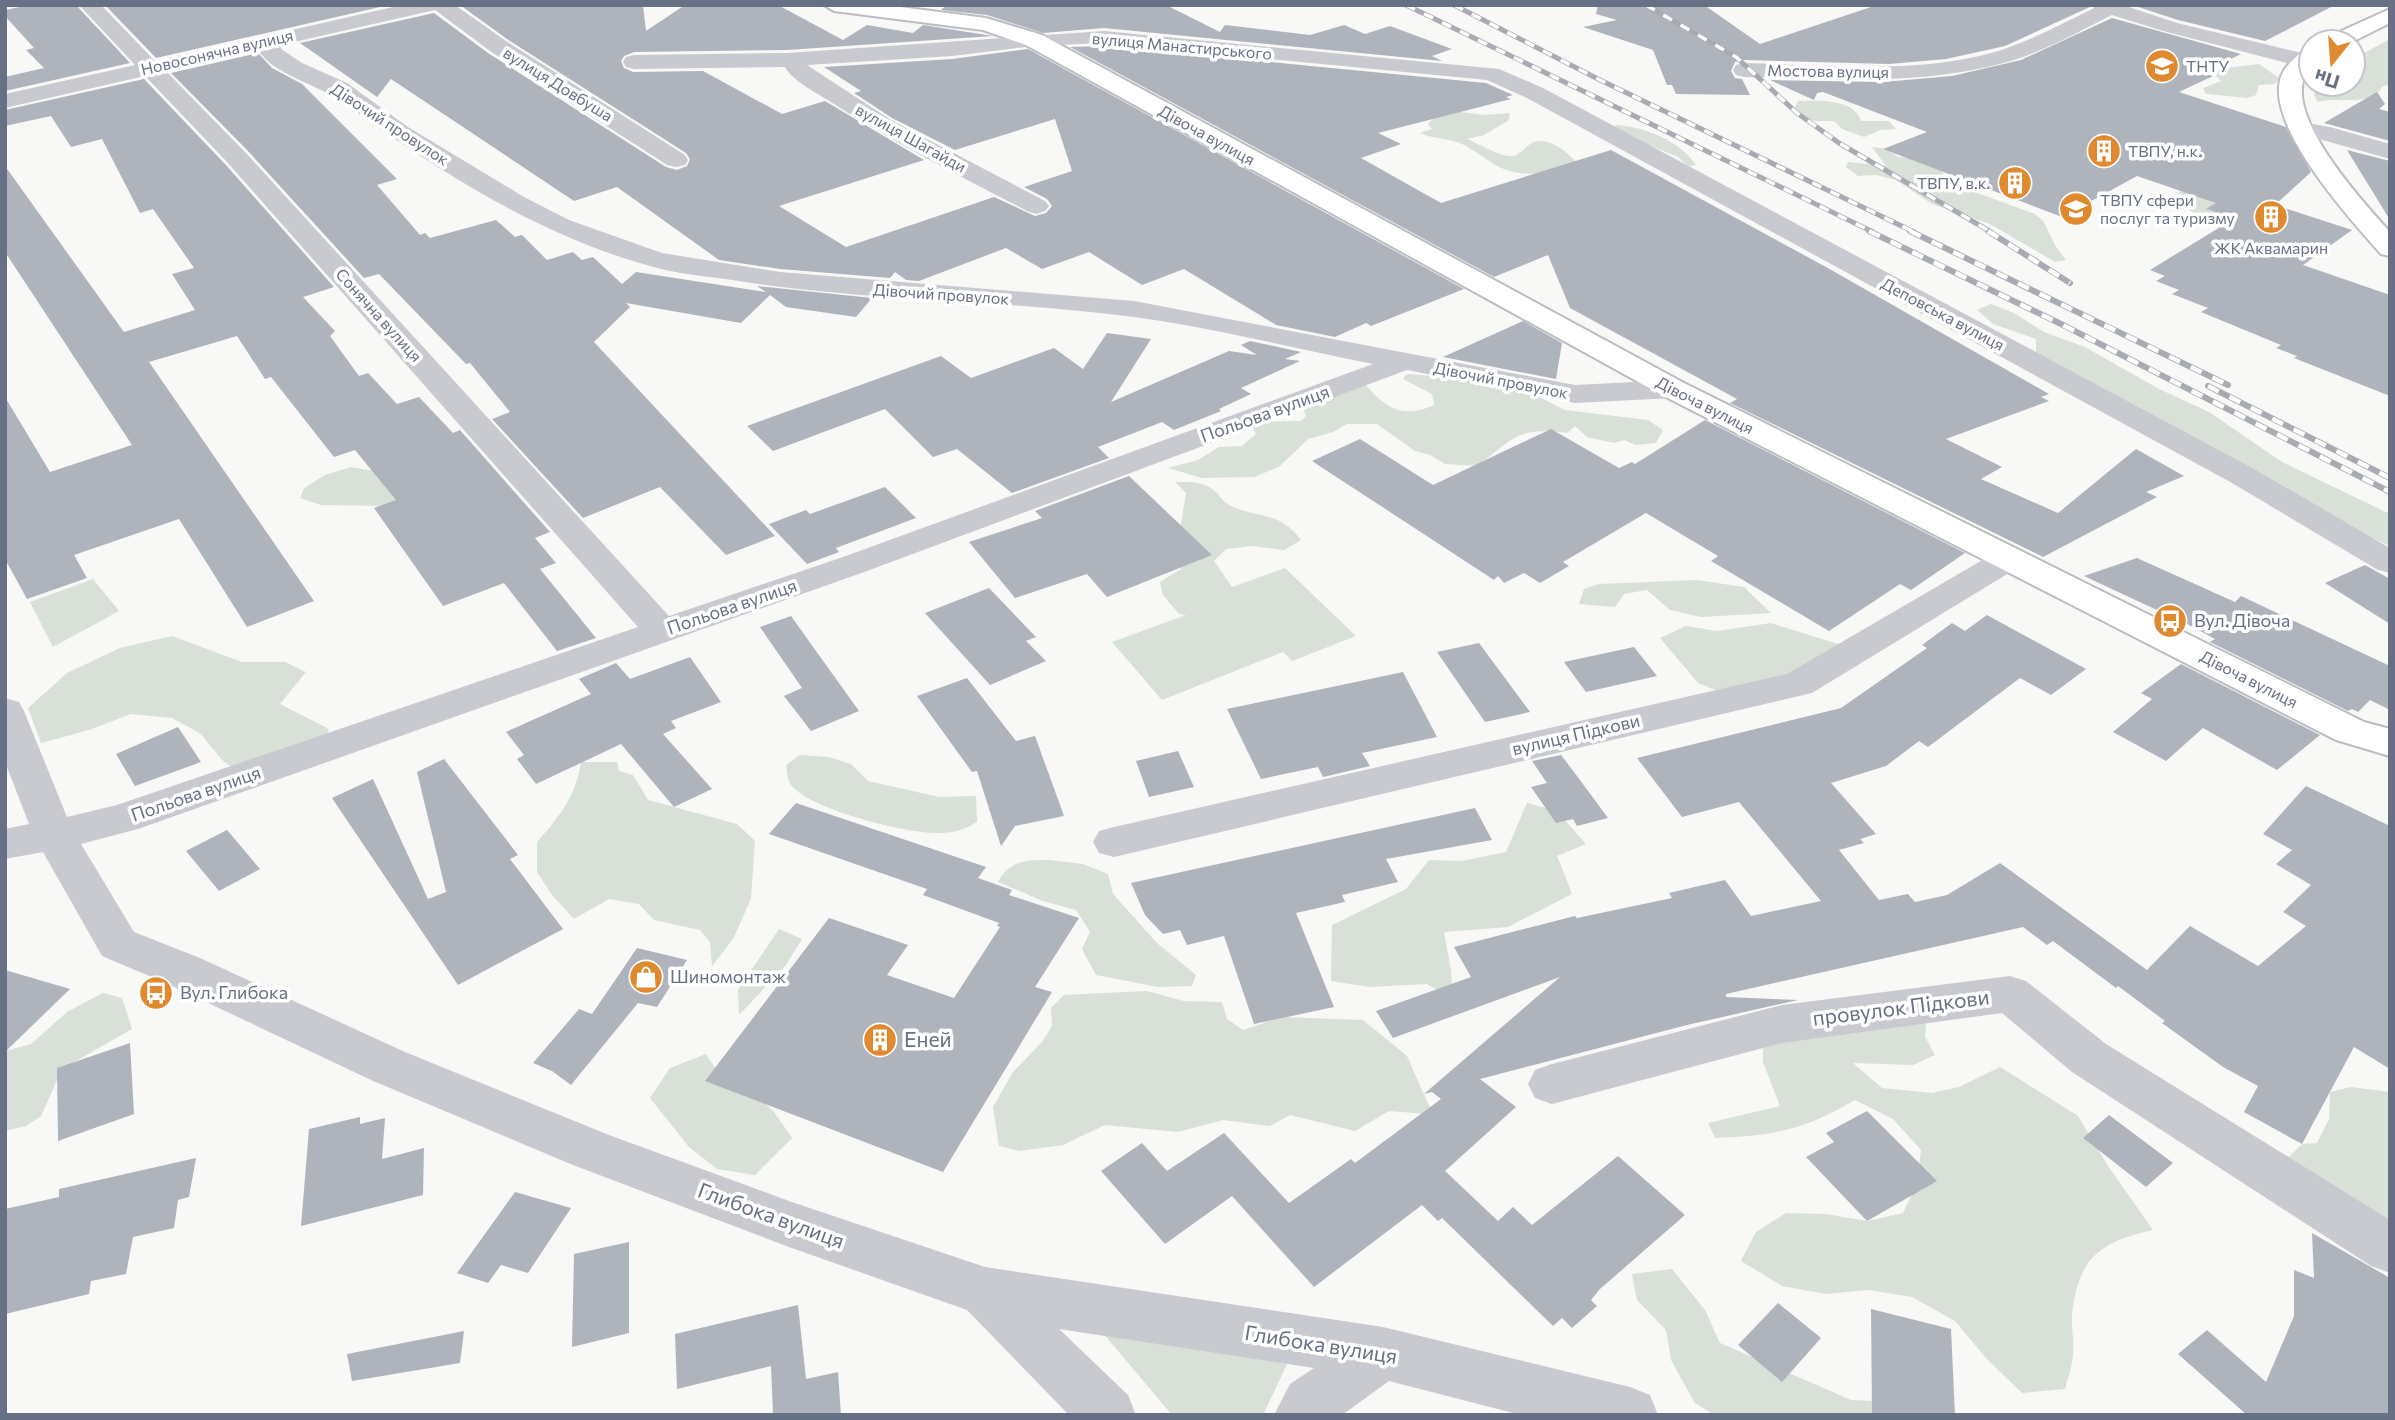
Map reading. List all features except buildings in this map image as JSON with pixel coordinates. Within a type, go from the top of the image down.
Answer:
[{"type":"main road","name":"вулиця Манастирського","points":[[834,5],[986,24],[1034,40]]},
{"type":"main road","points":[[2364,28],[2390,15]]},
{"type":"main road","name":"Дівоча вулиця","points":[[1034,40],[1673,389],[2350,731],[2390,743]]},
{"type":"main road","points":[[2297,69],[2290,78],[2289,93],[2301,129],[2323,169],[2390,248]]},
{"type":"street","name":"Сонячна вулиця","points":[[89,5],[255,177],[662,631]]},
{"type":"street","name":"Новосонячна вулиця","points":[[5,100],[430,5]]},
{"type":"street","name":"вулиця Довбуша","points":[[442,5],[498,46],[677,160]]},
{"type":"street","points":[[2106,7],[2170,27],[2297,55]]},
{"type":"street","name":"Мостова вулиця","points":[[1744,70],[1868,74],[1958,66],[2010,54],[2059,34],[2106,7]]},
{"type":"street","name":"вулиця Манастирського","points":[[1034,40],[1104,37],[1491,74]]},
{"type":"street","name":"Дівочий провулок","points":[[270,40],[270,52],[294,68],[339,88],[400,132],[515,202],[560,226],[657,260],[780,280],[1134,309],[1575,394],[1673,389]]},
{"type":"street","points":[[634,62],[795,59],[963,50],[1034,40]]},
{"type":"street","name":"вулиця Шагайди","points":[[795,59],[796,68],[823,88],[1036,206]]},
{"type":"street","name":"Деповська вулиця","points":[[1491,74],[1544,98],[2243,476],[2390,563]]},
{"type":"street","points":[[2301,129],[2322,132],[2390,152]]},
{"type":"street","name":"Польова вулиця","points":[[54,835],[123,819],[868,560],[1365,378],[1404,361]]},
{"type":"street","name":"вулиця Підкови","points":[[1114,842],[1799,684],[2010,558]]},
{"type":"street","name":"Глибока вулиця","points":[[5,711],[54,835],[118,944],[184,971],[388,1066],[591,1150],[985,1292],[1383,1353],[1630,1415]]},
{"type":"street","points":[[5,844],[54,835]]},
{"type":"street","name":"провулок Підкови","points":[[1552,1084],[1782,1024],[2010,994],[2089,1058],[2390,1249]]},
{"type":"street","points":[[985,1292],[1108,1415]]},
{"type":"street","points":[[1302,1415],[1310,1404],[1383,1353]]},
{"type":"shaded area","points":[[2390,39],[2390,85],[2383,86],[2367,98],[2367,51]]},
{"type":"shaded area","points":[[2259,64],[2280,79],[2274,84],[2259,85],[2256,95],[2247,98],[2206,94],[2203,88],[2221,81],[2213,73],[2226,68]]},
{"type":"shaded area","points":[[2316,98],[2366,98],[2326,100],[2318,102]]},
{"type":"shaded area","points":[[1798,101],[1834,102],[1851,108],[1861,121],[1889,121],[1896,129],[1880,130],[1864,137],[1842,129],[1834,121],[1815,121],[1799,116],[1795,107]]},
{"type":"shaded area","points":[[1453,111],[1483,115],[1510,113],[1509,120],[1484,135],[1467,139],[1509,156],[1519,153],[1532,143],[1545,142],[1565,151],[1579,166],[1529,174],[1509,171],[1462,144],[1420,133],[1432,129],[1428,124],[1434,118]]},
{"type":"shaded area","points":[[1616,125],[1660,136],[1680,148],[1696,165],[1688,166],[1678,157],[1612,130]]},
{"type":"shaded area","points":[[1872,147],[1886,149],[1898,157],[1921,158],[1942,169],[1944,176],[1967,189],[2035,214],[2044,222],[2056,247],[2066,260],[2055,262],[1990,224],[1932,204],[1896,180],[1876,175],[1858,176],[1846,167],[1848,162],[1886,166]]},
{"type":"shaded area","points":[[2180,189],[2242,210],[2240,237],[2191,212],[2179,197]]},
{"type":"shaded area","points":[[1991,304],[2014,313],[2044,332],[2085,347],[2159,389],[2209,412],[2282,462],[2390,514],[2390,546],[2314,511],[2036,354],[2036,339],[1993,324],[1977,310]]},
{"type":"shaded area","points":[[1407,374],[1456,378],[1493,386],[1537,396],[1565,410],[1648,420],[1663,430],[1656,443],[1636,445],[1624,440],[1614,443],[1587,437],[1575,426],[1567,433],[1526,433],[1509,441],[1477,466],[1445,464],[1430,455],[1415,451],[1377,424],[1347,424],[1333,432],[1308,439],[1279,467],[1254,477],[1202,478],[1168,468],[1198,460],[1219,447],[1242,446],[1256,434],[1250,422],[1301,421],[1306,416],[1301,404],[1365,384],[1380,400],[1396,409],[1413,411],[1434,405],[1432,394],[1403,379]]},
{"type":"shaded area","points":[[351,467],[387,473],[418,495],[383,506],[321,505],[300,498],[304,488],[325,475]]},
{"type":"shaded area","points":[[1175,482],[1208,486],[1229,505],[1276,519],[1293,530],[1301,540],[1284,550],[1252,546],[1226,549],[1214,561],[1232,587],[1285,568],[1356,636],[1292,661],[1283,652],[1162,700],[1112,642],[1186,615],[1179,614],[1163,595],[1160,582],[1181,569],[1180,529],[1186,493]]},
{"type":"shaded area","points":[[93,579],[119,611],[53,647],[30,602]]},
{"type":"shaded area","points":[[1697,580],[1744,587],[1771,613],[1701,617],[1670,610],[1647,590],[1624,594],[1615,607],[1579,604],[1584,589],[1599,584]]},
{"type":"shaded area","points":[[1771,623],[1844,646],[1840,652],[1735,698],[1698,683],[1660,638],[1686,626],[1717,631]]},
{"type":"shaded area","points":[[172,636],[242,662],[285,662],[306,672],[280,704],[329,729],[325,741],[237,771],[222,760],[201,734],[172,718],[131,714],[89,730],[41,743],[28,708],[67,673],[120,648]]},
{"type":"shaded area","points":[[800,755],[829,757],[851,764],[868,781],[939,797],[976,796],[977,822],[964,829],[946,833],[926,832],[884,825],[836,811],[815,802],[789,782],[786,765]]},
{"type":"shaded area","points":[[581,762],[617,762],[619,771],[633,775],[648,800],[737,824],[755,841],[751,899],[733,939],[712,966],[710,942],[700,930],[654,920],[639,904],[609,899],[574,919],[552,895],[537,872],[537,842],[566,805]]},
{"type":"shaded area","points":[[1527,803],[1557,811],[1586,844],[1557,856],[1572,894],[1508,927],[1444,932],[1453,999],[1427,984],[1370,987],[1331,981],[1332,925],[1406,889],[1429,860],[1462,861],[1506,852]]},
{"type":"shaded area","points":[[1033,860],[1083,864],[1108,874],[1113,894],[1157,943],[1196,975],[1192,986],[1158,987],[1096,975],[1082,949],[1090,932],[1076,910],[1043,901],[998,882],[1013,865]]},
{"type":"shaded area","points":[[779,929],[802,939],[786,965],[739,1015],[738,990]]},
{"type":"shaded area","points":[[1147,991],[1184,1001],[1222,1002],[1227,1019],[1243,1030],[1282,1017],[1363,1020],[1407,1056],[1430,1108],[1428,1114],[1389,1111],[1355,1131],[1290,1115],[1270,1126],[1223,1120],[1178,1132],[1105,1125],[1063,1145],[1019,1151],[999,1146],[993,1107],[1013,1072],[1042,1042],[1052,1026],[1051,1008],[1064,995]]},
{"type":"shaded area","points":[[103,993],[122,998],[132,1029],[62,1069],[41,1116],[26,1126],[5,1131],[5,1051],[31,1044],[67,1012]]},
{"type":"shaded area","points":[[1926,1023],[1925,1037],[1935,1055],[1913,1065],[1853,1063],[1882,1088],[1932,1093],[1959,1087],[2000,1067],[2078,1116],[2108,1166],[2153,1230],[2135,1234],[2106,1247],[2095,1255],[2087,1266],[2075,1295],[2072,1319],[2073,1357],[2065,1389],[2022,1393],[1986,1358],[1955,1321],[1912,1297],[1868,1290],[1826,1294],[1782,1286],[1741,1261],[1756,1232],[1786,1213],[1826,1214],[1867,1221],[1903,1213],[1917,1184],[1921,1150],[1893,1119],[1855,1100],[1820,1118],[1788,1130],[1715,1138],[1708,1123],[1780,1106],[1763,1062],[1763,1039]]},
{"type":"shaded area","points":[[706,1054],[721,1078],[752,1091],[774,1112],[792,1138],[755,1175],[717,1169],[689,1147],[650,1098],[670,1068]]},
{"type":"shaded area","points":[[2351,1087],[2390,1092],[2390,1234],[2282,1164],[2302,1144],[2317,1143],[2329,1119],[2330,1092]]},
{"type":"shaded area","points":[[1672,1269],[1705,1310],[1720,1343],[1851,1400],[1896,1402],[1909,1415],[1714,1415],[1695,1403],[1671,1360],[1666,1330],[1637,1300],[1632,1274]]},
{"type":"shaded area","points":[[1102,1332],[1289,1360],[1263,1415],[1172,1415]]},
{"type":"railway","points":[[1406,5],[1873,232]]},
{"type":"railway","points":[[1454,5],[1598,79],[1914,232]]},
{"type":"railway","points":[[1646,5],[1736,57],[1797,113],[1839,143],[1991,232]]},
{"type":"railway","points":[[1869,231],[2061,324],[2390,492]]},
{"type":"railway","points":[[1910,231],[2228,385]]},
{"type":"railway","points":[[1988,231],[2070,283]]},
{"type":"railway","points":[[2208,386],[2390,478]]},
{"type":"place","name":"ТНТУ","points":[[2162,66]]},
{"type":"place","name":"ТВПУ, н.к.","points":[[2104,151]]},
{"type":"place","name":"ТВПУ, в.к.","points":[[2015,183]]},
{"type":"place","name":"ТВПУ сфери послуг та туризму","points":[[2076,209]]},
{"type":"place","name":"ЖК Аквамарин","points":[[2271,217]]},
{"type":"place","name":"Вул. Дівоча","points":[[2170,621]]},
{"type":"place","name":"Шиномонтаж","points":[[646,977]]},
{"type":"place","name":"Вул. Глибока","points":[[156,993]]},
{"type":"place","name":"Еней","points":[[880,1040]]}]
